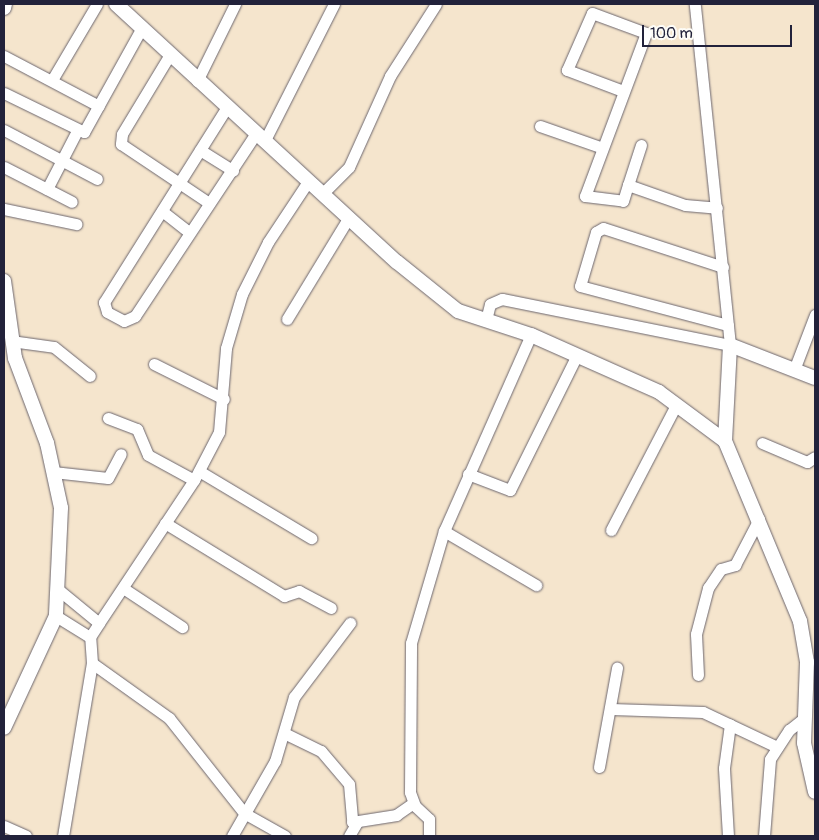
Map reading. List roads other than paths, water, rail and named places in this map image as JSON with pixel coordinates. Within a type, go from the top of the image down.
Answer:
[{"type":"street","points":[[4,8],[5,4]]},
{"type":"street","points":[[52,80],[96,4]]},
{"type":"street","points":[[116,4],[169,56],[309,180],[331,187],[349,217],[458,311],[488,312],[532,335],[659,392],[725,441]]},
{"type":"street","points":[[197,81],[235,4]]},
{"type":"street","points":[[227,107],[104,302],[107,312],[124,321],[135,316],[188,231],[260,136],[334,4]]},
{"type":"street","points":[[331,187],[363,142],[390,76],[436,4]]},
{"type":"street","points":[[695,4],[730,345],[725,441],[800,621],[811,660],[803,719],[815,792]]},
{"type":"street","points":[[623,91],[568,73],[592,13],[646,33],[623,91],[600,147],[585,196],[622,201],[640,145]]},
{"type":"street","points":[[4,93],[77,131],[86,130],[141,29]]},
{"type":"street","points":[[4,56],[99,106]]},
{"type":"street","points":[[169,56],[120,140],[124,148],[209,203]]},
{"type":"street","points":[[540,126],[600,147]]},
{"type":"street","points":[[4,130],[98,179]]},
{"type":"street","points":[[46,189],[77,131]]},
{"type":"street","points":[[200,150],[233,171]]},
{"type":"street","points":[[4,167],[72,202]]},
{"type":"street","points":[[63,836],[92,663],[90,637],[196,476],[219,432],[224,399],[229,332],[242,294],[268,242],[309,180]]},
{"type":"street","points":[[628,186],[685,205],[717,208]]},
{"type":"street","points":[[4,209],[76,224]]},
{"type":"street","points":[[162,212],[188,231]]},
{"type":"street","points":[[287,319],[349,217]]},
{"type":"street","points":[[723,267],[603,228],[596,232],[580,286],[728,325]]},
{"type":"street","points":[[4,281],[6,323],[53,472],[61,508],[60,592],[56,616],[4,728]]},
{"type":"street","points":[[488,312],[502,299],[730,345],[815,378]]},
{"type":"street","points":[[794,370],[815,315]]},
{"type":"street","points":[[413,803],[411,643],[444,531],[532,335]]},
{"type":"street","points":[[11,341],[54,347],[90,376]]},
{"type":"street","points":[[468,474],[510,490],[577,355]]},
{"type":"street","points":[[154,364],[224,399]]},
{"type":"street","points":[[611,530],[676,404]]},
{"type":"street","points":[[108,418],[137,429],[148,455],[196,476],[311,538]]},
{"type":"street","points":[[762,443],[807,462],[815,457]]},
{"type":"street","points":[[53,472],[108,478],[121,454]]},
{"type":"street","points":[[698,675],[696,634],[708,588],[721,569],[735,566],[759,519]]},
{"type":"street","points":[[165,523],[284,596],[299,591],[331,608]]},
{"type":"street","points":[[444,531],[536,585]]},
{"type":"street","points":[[123,588],[182,627]]},
{"type":"street","points":[[60,592],[100,624]]},
{"type":"street","points":[[56,616],[90,637]]},
{"type":"street","points":[[232,836],[244,813],[260,792],[286,734],[294,697],[350,624]]},
{"type":"street","points":[[92,663],[168,718],[244,813],[285,836]]},
{"type":"street","points":[[599,767],[617,668]]},
{"type":"street","points":[[611,709],[704,712],[777,747]]},
{"type":"street","points":[[764,836],[768,775],[777,747],[803,719]]},
{"type":"street","points":[[728,836],[724,768],[730,724]]},
{"type":"street","points":[[286,734],[320,751],[349,784],[352,800],[349,818],[357,822],[396,815],[413,803]]},
{"type":"street","points":[[413,803],[427,814],[429,836]]},
{"type":"street","points":[[349,836],[357,822]]},
{"type":"street","points":[[4,826],[26,836]]}]
